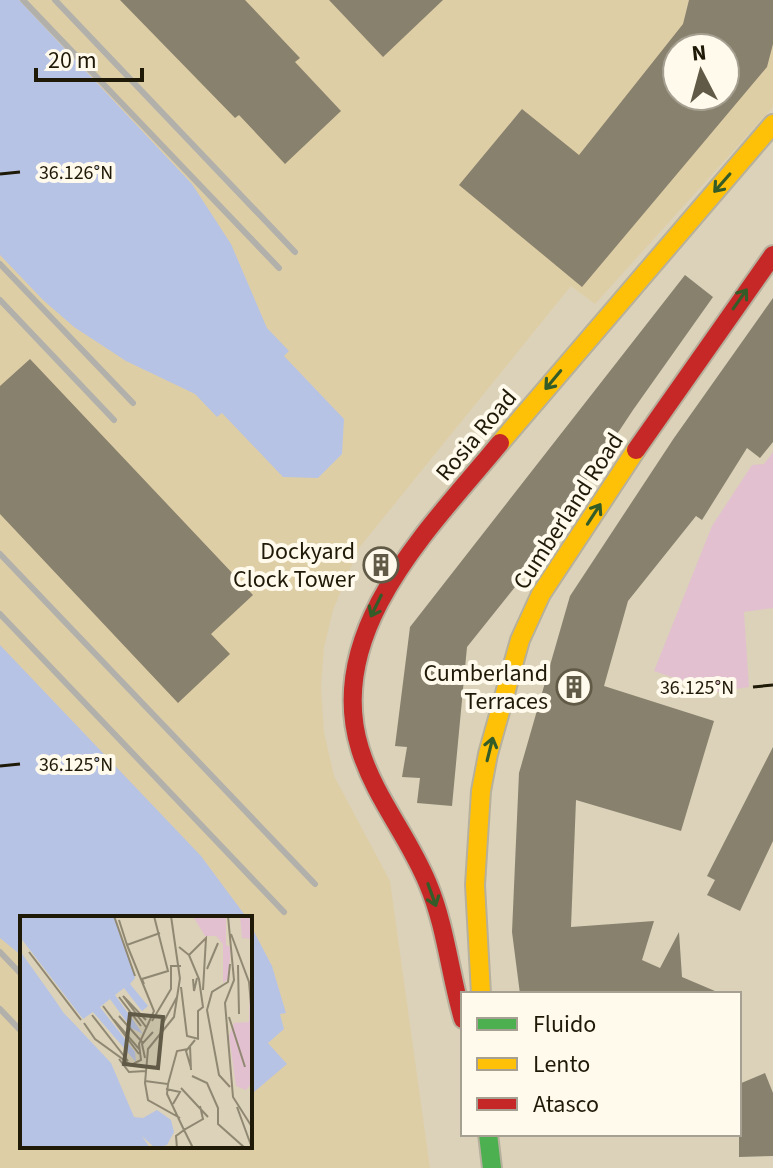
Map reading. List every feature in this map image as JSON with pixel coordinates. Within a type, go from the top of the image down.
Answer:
[{"type":"main road","name":"Rosia Road","points":[[461,1013],[442,926],[429,887],[416,857],[368,772],[353,715],[358,655],[370,616],[386,585],[406,557],[773,124]]},
{"type":"main road","name":"Cumberland Road","points":[[481,992],[469,830],[520,640],[529,617],[653,424],[773,255]]},
{"type":"main road","points":[[397,826],[422,834]]},
{"type":"main road","points":[[488,1136],[492,1168]]},
{"type":"shaded area","points":[[0,0],[773,0],[773,107],[595,304],[571,286],[359,548],[333,610],[324,648],[321,688],[324,732],[334,776],[390,881],[430,1168],[0,1168]]},
{"type":"shaded area","points":[[773,452],[773,608],[744,612],[749,687],[715,692],[654,671],[712,526],[752,465],[764,464]]},
{"type":"water","points":[[0,0],[19,0],[192,184],[231,244],[267,328],[289,351],[284,356],[344,419],[342,454],[318,478],[283,477],[222,413],[217,417],[195,394],[126,361],[74,327],[0,255]]},
{"type":"water","points":[[0,645],[201,856],[246,916],[20,916],[20,954],[0,938]]},
{"type":"water","points":[[252,928],[272,966],[286,1013],[280,1014],[284,1029],[268,1043],[287,1064],[254,1092]]},
{"type":"building","points":[[120,0],[245,0],[300,58],[295,62],[341,111],[285,164],[239,115],[235,118]]},
{"type":"building","points":[[329,0],[443,0],[383,57]]},
{"type":"building","points":[[689,0],[773,0],[773,44],[767,67],[741,98],[741,32],[677,32],[683,24]]},
{"type":"building","points":[[661,52],[661,112],[729,112],[582,287],[459,185],[522,109],[579,155]]},
{"type":"building","points":[[685,275],[713,297],[633,410],[519,582],[467,647],[452,806],[417,803],[420,778],[402,777],[407,747],[395,746],[410,627]]},
{"type":"building","points":[[773,298],[773,442],[760,458],[747,448],[702,520],[696,516],[628,601],[604,686],[714,721],[681,831],[576,800],[571,927],[654,921],[642,960],[660,968],[679,932],[682,977],[717,992],[520,992],[512,932],[519,773],[570,596],[674,438]]},
{"type":"building","points":[[30,359],[253,595],[211,634],[230,654],[178,703],[0,514],[0,386]]},
{"type":"building","points":[[773,747],[773,841],[740,911],[707,895],[715,880],[707,876]]},
{"type":"building","points":[[765,1073],[773,1093],[773,1156],[739,1157],[741,1083]]},
{"type":"railway","points":[[23,0],[279,268]]},
{"type":"railway","points":[[55,0],[295,252]]},
{"type":"railway","points":[[0,264],[133,403]]},
{"type":"railway","points":[[0,300],[114,420]]},
{"type":"railway","points":[[0,554],[315,884]]},
{"type":"railway","points":[[0,614],[284,912]]},
{"type":"railway","points":[[0,952],[20,973]]},
{"type":"railway","points":[[0,1009],[20,1030]]},
{"type":"traffic: fast","points":[[488,1136],[492,1168]]},
{"type":"traffic: slow","points":[[500,443],[773,124]]},
{"type":"traffic: slow","points":[[481,992],[475,885],[481,791],[488,754],[520,640],[541,594],[636,450]]},
{"type":"traffic: jam","points":[[636,450],[773,255]]},
{"type":"traffic: jam","points":[[461,1010],[434,900],[420,867],[366,767],[353,705],[357,663],[370,622],[391,582],[444,509],[500,443]]},
{"type":"place","name":"Dockyard Clock Tower","points":[[381,565]]},
{"type":"place","name":"Cumberland Terraces","points":[[574,687]]}]
